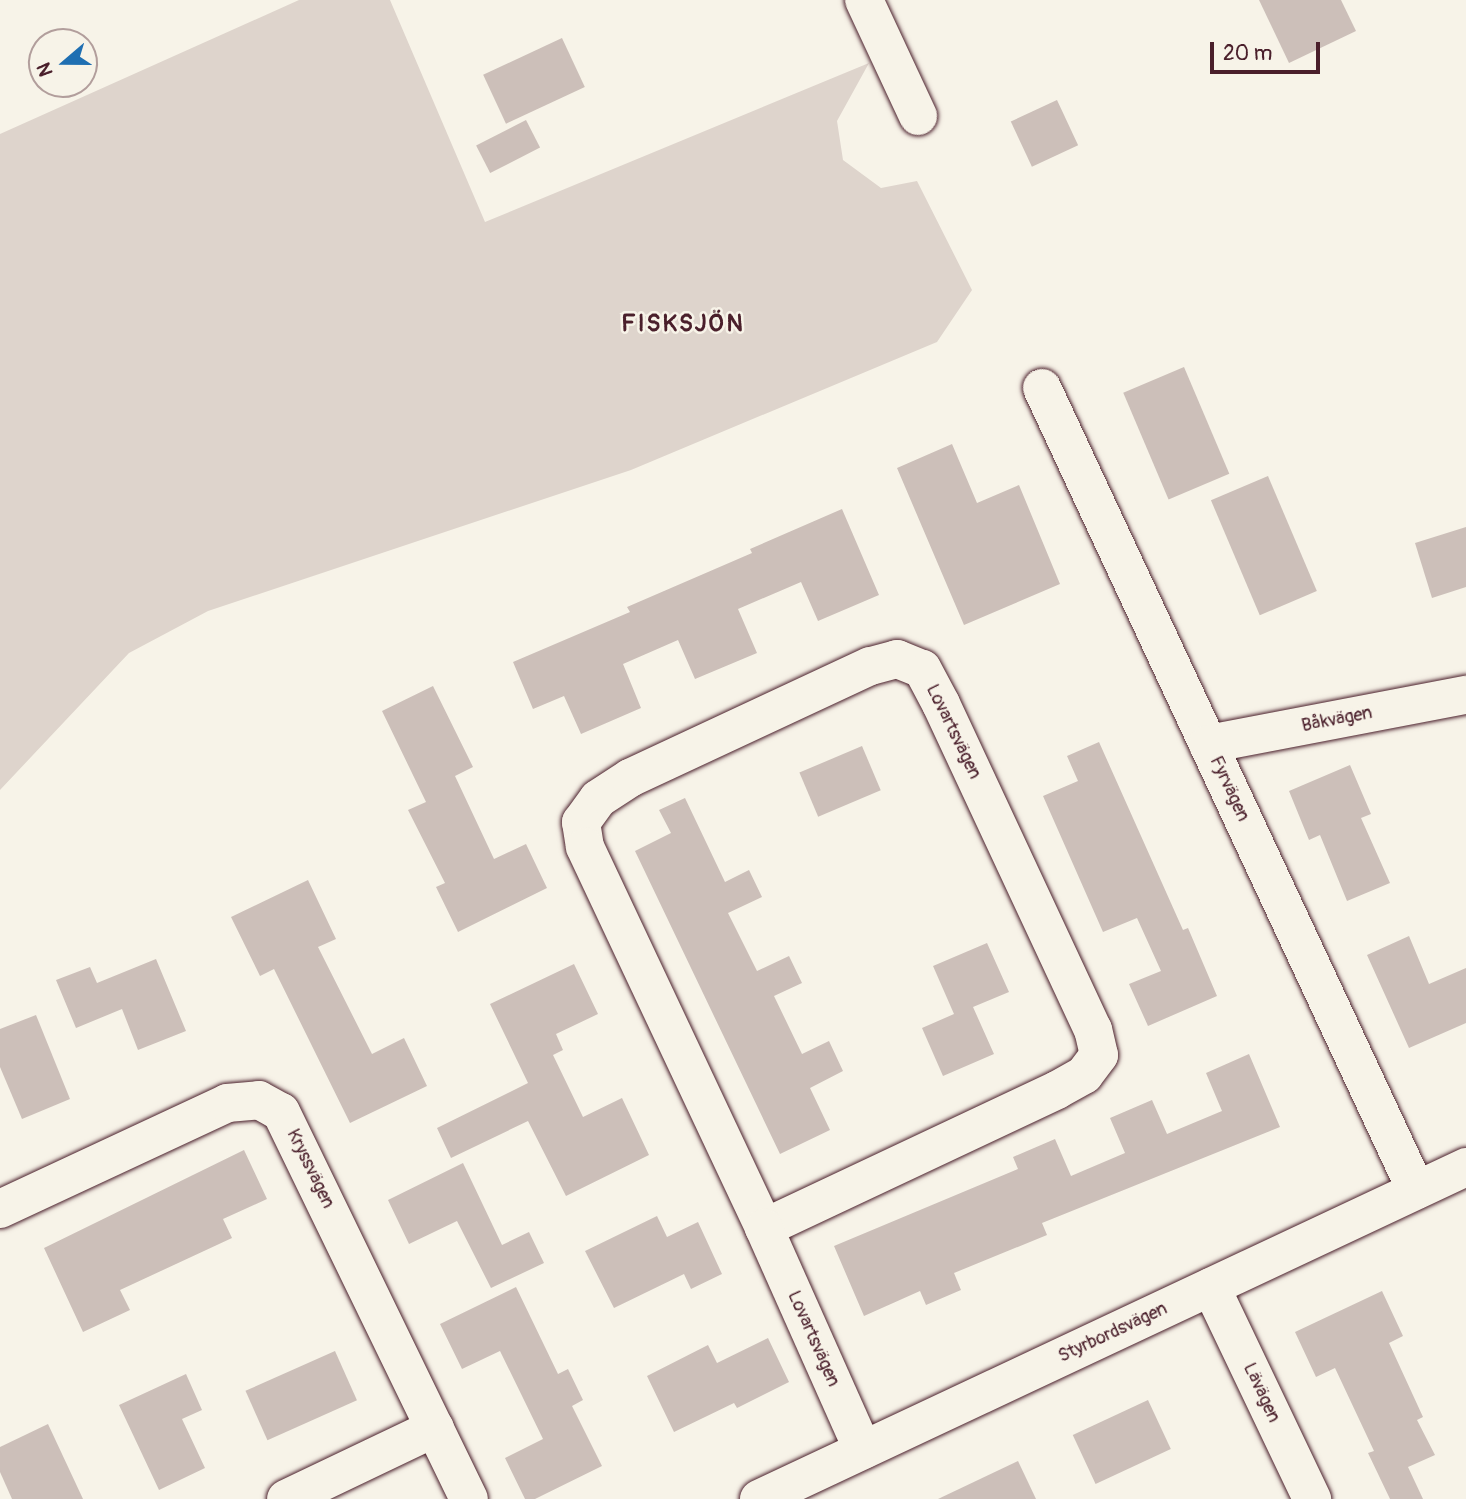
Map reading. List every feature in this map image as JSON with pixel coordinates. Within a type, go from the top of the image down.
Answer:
[{"type":"street","points":[[864,0],[918,116]]},
{"type":"street","name":"Fyrvägen","points":[[1042,388],[1416,1190]]},
{"type":"street","name":"Lovartsvägen","points":[[764,1228],[1057,1090],[1084,1075],[1098,1055],[1093,1030],[941,704],[922,670],[897,659],[870,666],[630,778],[598,799],[581,822],[585,847],[764,1228],[863,1450]]},
{"type":"street","name":"Båkvägen","points":[[1208,744],[1466,695]]},
{"type":"street","name":"Kryssvägen","points":[[0,1209],[227,1103],[259,1100],[281,1112],[469,1499]]},
{"type":"street","name":"Styrbordsvägen","points":[[759,1499],[1466,1167]]},
{"type":"street","name":"Lävägen","points":[[1211,1287],[1312,1499]]},
{"type":"street","points":[[286,1499],[435,1429]]},
{"type":"shaded area","points":[[299,0],[390,0],[485,222],[869,63],[837,121],[843,160],[881,188],[917,181],[972,290],[937,342],[631,470],[208,611],[129,653],[0,790],[0,134],[80,98],[98,98],[98,90]]},
{"type":"building","points":[[1259,0],[1341,0],[1356,31],[1289,63]]},
{"type":"building","points":[[562,38],[585,87],[506,124],[483,75]]},
{"type":"building","points":[[1057,100],[1078,145],[1032,167],[1011,122]]},
{"type":"building","points":[[526,120],[540,148],[490,173],[476,145]]},
{"type":"building","points":[[1184,367],[1229,474],[1169,500],[1123,393]]},
{"type":"building","points":[[952,444],[977,503],[1019,485],[1060,584],[964,625],[897,468]]},
{"type":"building","points":[[1268,476],[1317,591],[1260,615],[1211,500]]},
{"type":"building","points":[[842,509],[879,595],[818,621],[801,582],[738,609],[757,653],[695,679],[678,640],[623,664],[641,708],[581,734],[564,696],[533,709],[513,662],[630,612],[627,607],[752,553],[750,549]]},
{"type":"building","points":[[1466,527],[1466,587],[1432,598],[1415,543]]},
{"type":"building","points":[[433,686],[473,767],[455,776],[494,859],[526,844],[547,888],[458,932],[436,887],[445,883],[408,810],[426,802],[382,711]]},
{"type":"building","points":[[1099,742],[1183,930],[1188,928],[1217,996],[1148,1026],[1129,984],[1161,971],[1137,918],[1103,932],[1043,796],[1078,781],[1067,756]]},
{"type":"building","points":[[862,746],[881,790],[818,817],[799,773]]},
{"type":"building","points":[[1350,765],[1371,814],[1361,818],[1390,883],[1347,901],[1320,835],[1309,840],[1289,791]]},
{"type":"building","points":[[685,798],[725,882],[749,870],[762,897],[728,913],[757,971],[789,956],[802,983],[774,996],[802,1054],[829,1041],[843,1071],[810,1088],[830,1130],[780,1154],[635,851],[671,833],[659,810]]},
{"type":"building","points":[[308,880],[336,939],[318,947],[372,1054],[404,1038],[427,1086],[350,1123],[274,969],[260,976],[231,917]]},
{"type":"building","points":[[1409,936],[1429,984],[1466,968],[1466,1023],[1409,1048],[1367,955]]},
{"type":"building","points":[[987,943],[1009,992],[973,1007],[994,1054],[943,1076],[922,1028],[954,1014],[933,966]]},
{"type":"building","points":[[156,959],[186,1031],[138,1050],[122,1009],[76,1028],[56,980],[90,967],[97,983]]},
{"type":"building","points":[[574,964],[598,1014],[556,1034],[563,1050],[553,1055],[583,1117],[622,1098],[649,1155],[566,1196],[528,1121],[451,1158],[437,1128],[528,1083],[490,1004]]},
{"type":"building","points":[[36,1015],[70,1099],[22,1119],[0,1067],[0,1029]]},
{"type":"building","points":[[1249,1054],[1280,1127],[1042,1223],[1047,1235],[954,1273],[961,1290],[926,1305],[920,1291],[864,1316],[834,1246],[1018,1169],[1013,1157],[1055,1139],[1071,1176],[1125,1153],[1110,1118],[1152,1100],[1167,1134],[1222,1111],[1206,1073]]},
{"type":"building","points":[[244,1150],[267,1199],[223,1219],[232,1238],[120,1290],[130,1310],[83,1332],[44,1248]]},
{"type":"building","points":[[463,1163],[502,1245],[529,1232],[544,1263],[491,1288],[457,1221],[409,1244],[388,1200]]},
{"type":"building","points":[[657,1216],[667,1237],[698,1222],[722,1274],[691,1289],[684,1274],[614,1308],[585,1251]]},
{"type":"building","points":[[516,1287],[558,1374],[568,1369],[583,1400],[572,1406],[602,1466],[535,1499],[525,1499],[505,1458],[543,1439],[500,1351],[462,1369],[440,1324]]},
{"type":"building","points":[[1382,1291],[1403,1336],[1389,1343],[1423,1417],[1417,1420],[1435,1455],[1408,1467],[1423,1499],[1390,1499],[1368,1453],[1374,1451],[1335,1368],[1316,1377],[1295,1332]]},
{"type":"building","points":[[768,1338],[789,1382],[737,1408],[734,1403],[674,1432],[647,1376],[708,1345],[717,1363]]},
{"type":"building","points":[[335,1351],[357,1400],[267,1440],[245,1391]]},
{"type":"building","points":[[186,1374],[202,1410],[182,1419],[205,1468],[159,1490],[119,1405]]},
{"type":"building","points":[[1148,1400],[1171,1449],[1096,1484],[1073,1435]]},
{"type":"building","points":[[48,1424],[83,1499],[12,1499],[0,1472],[0,1447]]},
{"type":"building","points":[[1018,1461],[1036,1499],[938,1499]]},
{"type":"district","name":"FISKSJÖN","points":[[683,324]]}]
